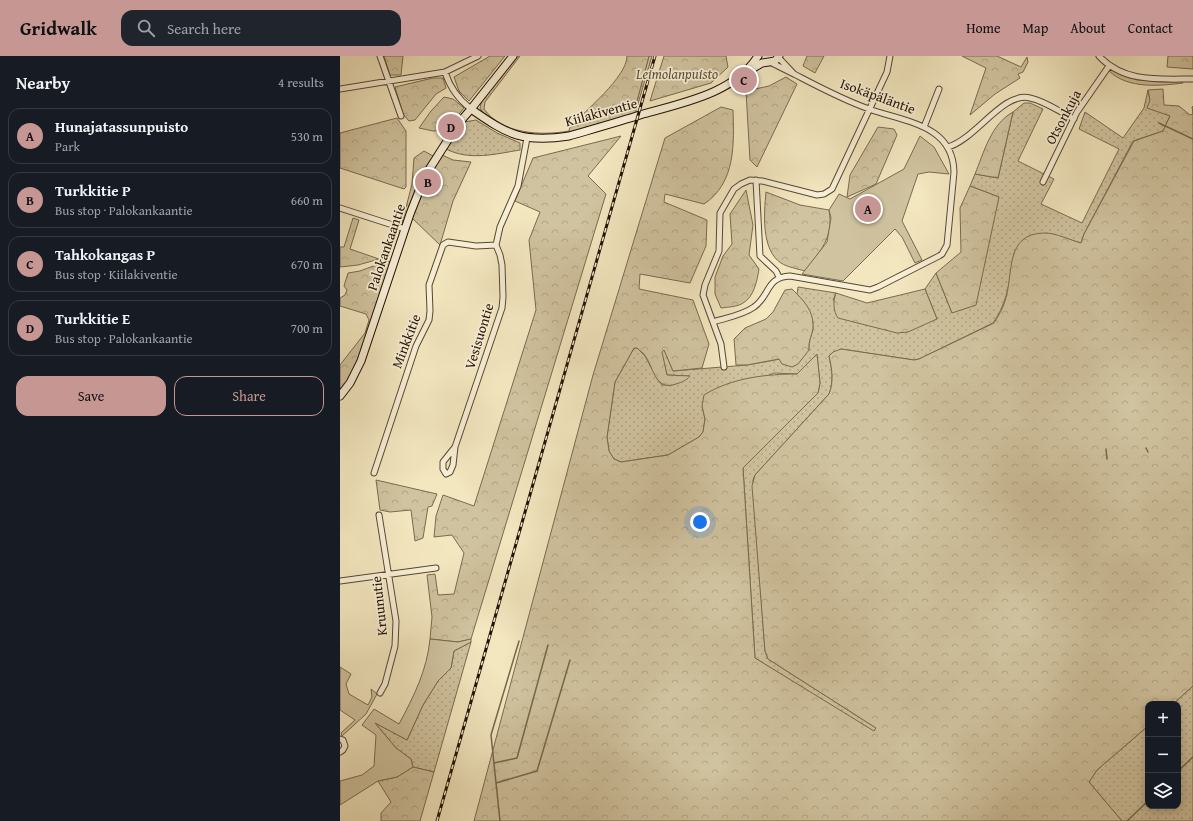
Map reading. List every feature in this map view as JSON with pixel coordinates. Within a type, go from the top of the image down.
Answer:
[{"type":"main road","name":"Palokankaantie","points":[[340,396],[350,383],[361,361],[405,229],[425,176],[458,124],[513,56]]},
{"type":"main road","name":"Kiilakiventie","points":[[738,77],[760,56]]},
{"type":"main road","points":[[760,56],[768,62]]},
{"type":"main road","name":"Kiilakiventie","points":[[471,109],[498,128],[527,138],[547,139],[569,136],[701,97],[721,88],[738,77],[768,62],[775,61],[778,57]]},
{"type":"street","points":[[380,56],[401,116]]},
{"type":"street","points":[[340,89],[446,72],[478,56]]},
{"type":"street","points":[[724,367],[720,344],[703,294],[720,251],[719,215],[734,189],[745,182],[756,180],[817,195],[827,193],[834,186],[870,109],[887,72],[890,56]]},
{"type":"street","points":[[1098,56],[1109,66],[1128,75],[1137,77],[1193,79]]},
{"type":"street","name":"Isokäpäläntie","points":[[778,57],[794,74]]},
{"type":"street","name":"Isokäpäläntie","points":[[768,62],[870,109],[924,126],[938,136],[948,147]]},
{"type":"street","name":"Otsonkuja","points":[[1043,182],[1083,103],[1109,66]]},
{"type":"street","points":[[446,72],[450,87],[463,103],[471,109]]},
{"type":"street","points":[[924,126],[939,89]]},
{"type":"street","points":[[713,322],[755,306],[773,282],[779,278],[790,276],[870,290],[942,254],[947,245],[954,172],[954,162],[948,147],[962,142],[1007,102],[1018,97],[1035,100],[1074,119]]},
{"type":"street","points":[[496,245],[500,227],[518,186],[527,138]]},
{"type":"street","points":[[756,180],[760,256],[776,271],[779,278]]},
{"type":"street","points":[[340,208],[405,229]]},
{"type":"street","name":"Minkkitie","points":[[374,473],[416,346],[429,320],[429,285],[443,245],[448,242],[476,246],[496,245]]},
{"type":"street","name":"Vesisuontie","points":[[455,447],[502,308],[502,265],[496,245]]},
{"type":"street","name":"Kruunutie","points":[[379,515],[396,621],[395,646],[385,684],[380,693]]},
{"type":"street","points":[[340,581],[436,568]]},
{"type":"street","points":[[340,739],[343,740],[345,746],[340,752]]},
{"type":"green space","points":[[384,56],[403,56],[401,75],[390,75]]},
{"type":"green space","points":[[490,56],[505,56],[469,101],[459,91],[454,77]]},
{"type":"green space","points":[[515,56],[520,56],[485,102],[484,109],[501,124],[511,128],[535,133],[558,133],[569,131],[570,127],[629,109],[637,101],[649,56],[652,56],[635,114],[600,125],[565,133],[547,135],[530,134],[513,130],[496,122],[489,118],[480,108],[482,99]]},
{"type":"green space","points":[[627,56],[649,56],[637,101],[629,109],[570,127],[613,83],[620,74]]},
{"type":"green space","name":"Leimolanpuisto","points":[[664,56],[726,56],[728,67],[711,83],[650,101]]},
{"type":"green space","points":[[807,56],[824,56],[815,73],[803,66]]},
{"type":"green space","points":[[962,56],[997,56],[1021,67],[1027,57],[1028,62],[1023,72],[1018,74],[1020,78],[995,94],[970,115],[986,68]]},
{"type":"green space","points":[[1168,56],[1193,56],[1193,69],[1167,67]]},
{"type":"green space","points":[[1112,70],[1137,80],[1182,81],[1183,83],[1144,85],[1125,81],[1109,71]]},
{"type":"green space","points":[[786,77],[797,84],[757,167],[750,160],[746,91],[769,86]]},
{"type":"green space","points":[[433,78],[443,78],[446,88],[436,94],[415,120],[409,121],[403,114],[395,87]]},
{"type":"green space","points":[[1163,89],[1164,105],[1179,106],[1190,115],[1193,114],[1193,686],[1176,701],[1145,701],[1145,729],[1097,770],[1089,782],[1122,821],[474,821],[593,375],[665,138],[721,107],[733,110],[733,149],[731,162],[728,174],[714,195],[704,204],[665,194],[664,202],[707,220],[706,246],[690,283],[640,274],[639,289],[693,300],[709,344],[702,368],[673,371],[664,350],[662,352],[667,375],[690,376],[684,381],[669,385],[664,385],[656,378],[643,353],[637,348],[634,348],[615,382],[607,437],[609,451],[614,459],[621,462],[668,455],[699,437],[703,432],[705,419],[702,406],[704,395],[714,389],[749,378],[797,374],[817,354],[820,383],[818,393],[743,468],[755,658],[874,731],[876,728],[768,659],[765,651],[752,486],[755,475],[829,394],[832,385],[832,375],[829,356],[833,352],[841,349],[914,360],[919,359],[994,323],[1002,310],[1005,301],[1013,257],[1017,247],[1023,240],[1032,235],[1049,233],[1081,243],[1084,234],[1134,141],[1163,131],[1170,116],[1147,108],[1150,100],[1148,90]]},
{"type":"green space","points":[[1148,90],[1150,100],[1170,116],[1163,131],[1133,141],[1084,234],[1081,243],[1046,233],[1014,253],[1010,281],[1005,298],[993,323],[919,359],[914,360],[841,349],[829,356],[832,385],[829,394],[755,475],[753,480],[765,651],[768,659],[876,728],[874,732],[755,658],[743,468],[818,393],[820,383],[817,355],[797,374],[774,373],[702,406],[705,419],[703,432],[699,437],[668,455],[621,462],[614,459],[609,451],[607,437],[615,382],[634,348],[637,348],[645,356],[662,385],[672,385],[689,376],[667,375],[661,352],[664,349],[673,371],[747,365],[780,359],[809,350],[813,323],[808,309],[797,294],[798,287],[836,293],[833,300],[937,319],[925,289],[936,273],[952,313],[999,197],[970,186],[975,174],[998,178],[1013,112],[1024,103],[1030,103],[1043,109],[1018,161],[1054,179],[1041,204],[1082,223],[1119,149],[1079,129],[1085,112],[1123,138],[1144,108]]},
{"type":"green space","points":[[444,97],[453,99],[464,108],[446,130],[433,131],[419,128],[431,111]]},
{"type":"green space","points":[[1013,112],[998,178],[975,174],[989,139],[1005,117]]},
{"type":"green space","points":[[397,118],[406,131],[406,187],[404,189],[340,168],[340,133]]},
{"type":"green space","points":[[476,120],[497,133],[520,143],[520,150],[492,155],[473,156],[455,153],[446,149],[464,122]]},
{"type":"green space","points":[[878,127],[894,129],[897,135],[876,184],[847,197],[850,175]]},
{"type":"green space","points":[[621,136],[588,176],[606,194],[471,639],[458,642],[430,639],[432,617],[427,575],[435,574],[438,595],[454,594],[464,553],[452,535],[434,537],[436,516],[443,495],[474,506],[536,310],[529,240],[540,212],[515,201],[533,158]]},
{"type":"green space","points":[[920,136],[934,147],[949,174],[929,172],[918,174],[902,221],[922,260],[915,263],[902,237],[895,229],[843,281],[802,274],[827,242],[831,218],[829,210],[839,194],[850,199],[904,169]]},
{"type":"green space","points":[[424,151],[435,157],[404,223],[402,223],[412,184],[414,158]]},
{"type":"green space","points":[[442,155],[453,160],[471,162],[453,201],[440,245],[412,218],[433,169]]},
{"type":"green space","points":[[970,186],[999,197],[976,305],[952,313],[936,273],[961,252],[960,208]]},
{"type":"green space","points":[[746,190],[753,225],[749,255],[759,269],[757,279],[752,293],[747,300],[732,307],[721,308],[715,294],[715,277],[723,256],[732,244],[730,214]]},
{"type":"green space","points":[[766,192],[800,205],[829,210],[830,220],[828,236],[821,250],[805,271],[789,267],[781,263],[770,249],[765,230]]},
{"type":"green space","points":[[353,218],[359,220],[350,249],[379,259],[358,265],[340,267],[340,247],[344,247]]},
{"type":"green space","points":[[387,261],[392,262],[360,361],[340,394],[340,365],[365,333],[369,320],[366,314],[340,306],[340,298],[345,295],[347,290],[344,286],[348,273],[360,271]]},
{"type":"green space","points":[[792,289],[804,301],[812,316],[813,328],[809,350],[798,364],[792,367],[782,364],[779,359],[747,365],[736,365],[734,339],[745,328],[766,319],[773,312],[785,290]]},
{"type":"green space","points":[[925,289],[937,319],[908,332],[897,333],[838,318],[834,309],[834,299],[836,293],[867,303]]},
{"type":"green space","points":[[376,480],[437,494],[432,506],[428,507],[423,538],[415,541],[411,510],[390,512],[380,510]]},
{"type":"green space","points":[[430,639],[458,642],[471,639],[471,642],[454,651],[451,668],[438,681],[423,705],[407,740],[375,723],[396,748],[411,759],[413,767],[397,777],[378,781],[340,805],[340,781],[362,775],[374,766],[376,735],[362,725],[374,709],[399,724],[415,693],[423,672]]},
{"type":"green space","points":[[471,642],[434,772],[413,767],[411,759],[396,748],[374,722],[407,740],[423,705],[438,681],[451,668],[454,651]]},
{"type":"green space","points":[[340,667],[351,674],[346,684],[349,694],[368,705],[372,697],[371,689],[377,694],[366,714],[342,736],[341,733],[355,720],[340,710]]},
{"type":"green space","points":[[1193,686],[1193,821],[1122,821],[1089,782],[1097,770],[1145,729],[1145,809],[1181,809],[1181,701],[1176,701]]},
{"type":"green space","points":[[413,767],[434,772],[420,821],[381,821],[381,813],[391,802],[378,781],[397,777]]},
{"type":"waterway","points":[[1159,123],[1193,139]]},
{"type":"waterway","points":[[1146,448],[1148,452]]},
{"type":"waterway","points":[[1106,449],[1107,459]]},
{"type":"waterway","points":[[500,821],[491,735],[519,641]]},
{"type":"waterway","points":[[494,763],[517,758],[548,645]]},
{"type":"waterway","points":[[496,783],[537,771],[570,660]]},
{"type":"waterway","points":[[1181,768],[1193,757]]},
{"type":"waterway","points":[[1127,821],[1145,804]]},
{"type":"railway","points":[[437,821],[655,56]]},
{"type":"place","name":"Tahkokangas P","points":[[744,80]]},
{"type":"place","name":"Turkkitie E","points":[[451,127]]},
{"type":"place","name":"Turkkitie P","points":[[428,182]]},
{"type":"place","name":"Hunajatassunpuisto","points":[[868,209]]}]
